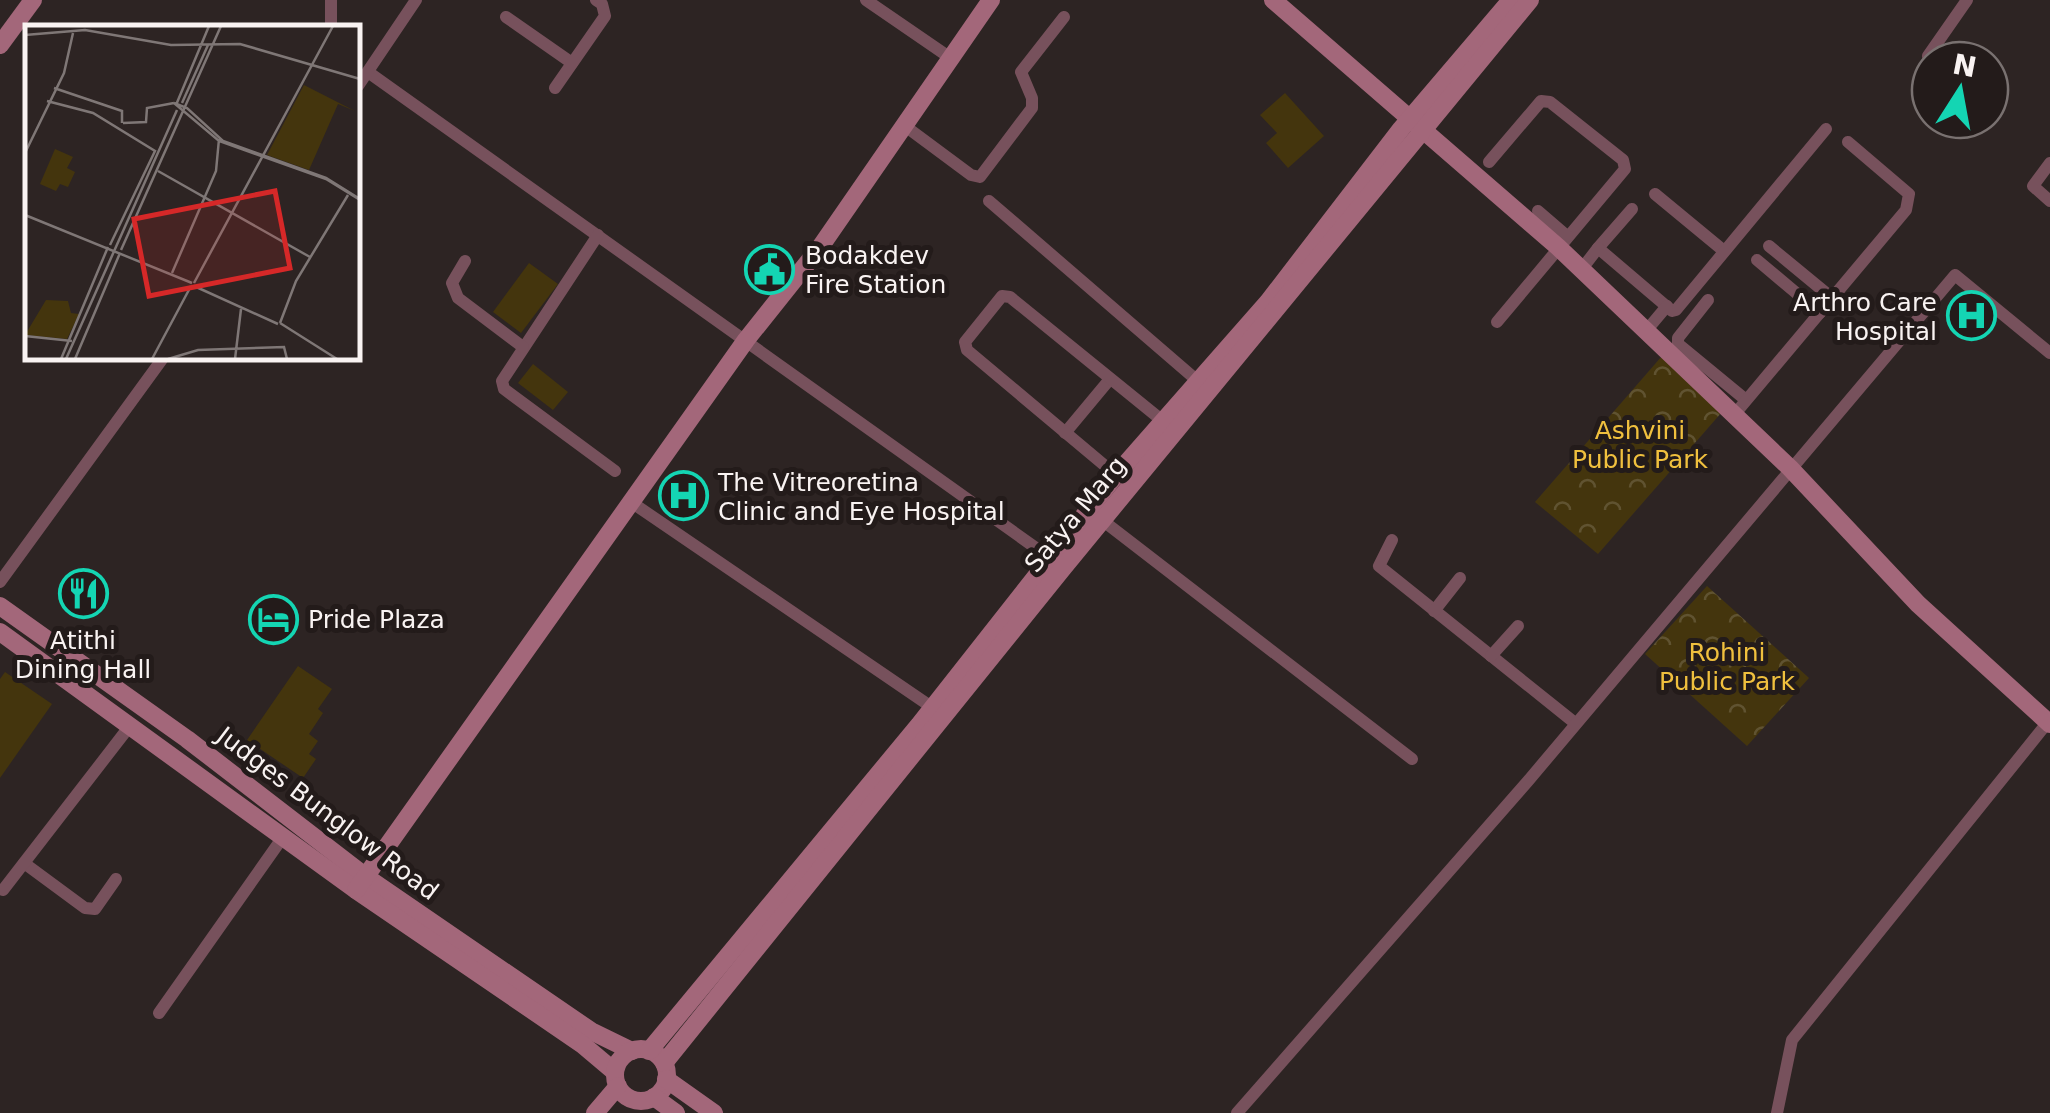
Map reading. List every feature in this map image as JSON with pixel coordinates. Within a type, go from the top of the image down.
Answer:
[{"type":"main road","points":[[0,44],[32,0]]},
{"type":"main road","points":[[361,883],[746,340],[821,246],[991,0]]},
{"type":"main road","points":[[1273,0],[1562,241],[1581,270],[1646,331],[1740,408],[1790,468],[1918,604],[2049,723]]},
{"type":"main road","name":"Satya Marg","points":[[834,839],[932,708],[1056,563],[1102,520],[1418,124],[1510,0]]},
{"type":"main road","name":"Satya Marg","points":[[652,1061],[1056,563],[1116,474],[1200,383],[1418,124],[1530,0]]},
{"type":"main road","name":"Judges Bunglow Road","points":[[0,606],[187,738],[361,883],[583,1045],[616,1079],[627,1106]]},
{"type":"main road","name":"Judges Bunglow Road","points":[[2,637],[283,837],[592,1031],[652,1061],[714,1113]]},
{"type":"main road","points":[[595,1113],[616,1079],[621,1059],[652,1061],[654,1097]]},
{"type":"main road","points":[[627,1106],[654,1097]]},
{"type":"main road","points":[[654,1097],[676,1113]]},
{"type":"street","points":[[330,25],[332,0]]},
{"type":"street","points":[[360,83],[416,0]]},
{"type":"street","points":[[556,88],[605,16],[602,4],[596,0]]},
{"type":"street","points":[[866,0],[949,57]]},
{"type":"street","points":[[1939,40],[1967,0]]},
{"type":"street","points":[[506,17],[572,63]]},
{"type":"street","points":[[905,126],[971,176],[980,177],[1032,108],[1021,72],[1064,17]]},
{"type":"street","points":[[368,72],[1056,563]]},
{"type":"street","points":[[1490,162],[1541,101],[1550,102],[1622,160],[1625,169],[1497,322]]},
{"type":"street","points":[[1598,248],[1666,306],[1676,310],[1826,130]]},
{"type":"street","points":[[1740,408],[1906,210],[1909,194],[1848,142]]},
{"type":"street","points":[[2050,164],[2033,184],[2050,201]]},
{"type":"street","points":[[1655,194],[1724,251]]},
{"type":"street","points":[[989,201],[1200,383]]},
{"type":"street","points":[[1581,270],[1632,210]]},
{"type":"street","points":[[1538,211],[1562,241]]},
{"type":"street","points":[[598,236],[505,374],[504,389],[615,471]]},
{"type":"street","points":[[1769,246],[1832,298]]},
{"type":"street","points":[[1757,260],[1820,313]]},
{"type":"street","points":[[465,261],[452,283],[458,298],[523,346]]},
{"type":"street","points":[[1236,1113],[1955,275],[2050,353]]},
{"type":"street","points":[[1116,474],[967,350],[965,342],[1002,296],[1010,297],[1164,422]]},
{"type":"street","points":[[1690,364],[1678,338],[1708,300]]},
{"type":"street","points":[[1646,331],[1666,306]]},
{"type":"street","points":[[0,582],[162,360]]},
{"type":"street","points":[[1065,433],[1110,378]]},
{"type":"street","points":[[632,502],[932,708]]},
{"type":"street","points":[[1102,520],[1412,758]]},
{"type":"street","points":[[1392,540],[1379,566],[1574,723]]},
{"type":"street","points":[[1434,611],[1460,578]]},
{"type":"street","points":[[2,637],[17,618]]},
{"type":"street","points":[[1491,656],[1518,626]]},
{"type":"street","points":[[1777,1113],[1792,1040],[2049,723]]},
{"type":"street","points":[[4,890],[130,726]]},
{"type":"street","points":[[159,1013],[283,837]]},
{"type":"street","points":[[24,863],[86,908],[96,909],[116,879]]},
{"type":"green space","points":[[1285,93],[1324,136],[1288,168],[1266,143],[1277,133],[1260,115]]},
{"type":"green space","points":[[529,263],[558,284],[521,333],[493,312]]},
{"type":"green space","name":"Ashvini Public Park","points":[[1662,356],[1722,412],[1598,554],[1535,502]]},
{"type":"green space","points":[[533,364],[568,392],[553,410],[518,383]]},
{"type":"green space","name":"Rohini Public Park","points":[[1707,586],[1809,678],[1747,746],[1645,654]]},
{"type":"green space","points":[[298,666],[332,689],[318,709],[323,713],[309,734],[318,741],[309,754],[316,759],[303,778],[247,740]]},
{"type":"green space","points":[[5,672],[52,704],[0,778],[0,679]]},
{"type":"place","name":"Bodakdev Fire Station","points":[[770,269]]},
{"type":"place","name":"Arthro Care Hospital","points":[[1972,316]]},
{"type":"place","name":"The Vitreoretina Clinic and Eye Hospital","points":[[683,496]]},
{"type":"place","name":"Atithi Dining Hall","points":[[83,594]]},
{"type":"place","name":"Pride Plaza","points":[[273,619]]}]
